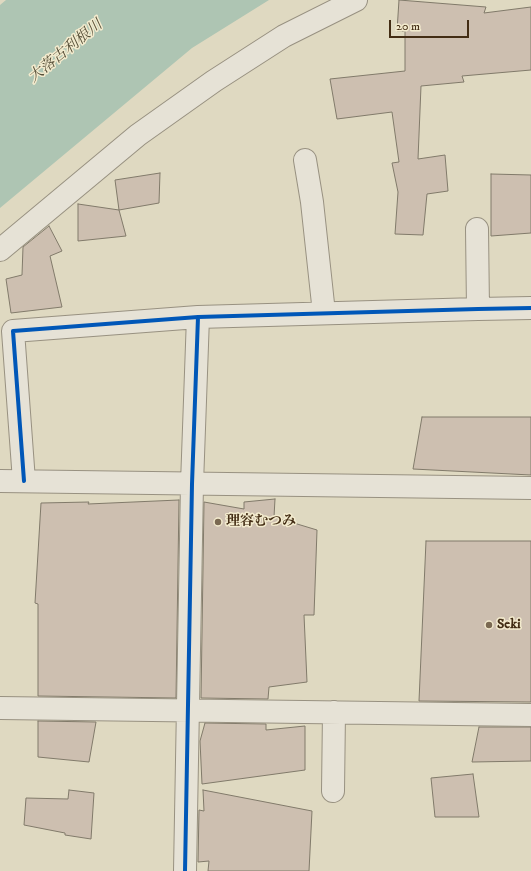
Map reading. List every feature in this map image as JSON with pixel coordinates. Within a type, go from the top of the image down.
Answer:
[{"type":"street","points":[[0,250],[138,135],[214,81],[284,36],[356,0]]},
{"type":"street","points":[[305,160],[312,202],[324,313]]},
{"type":"street","points":[[477,229],[478,309]]},
{"type":"street","points":[[24,481],[13,331],[198,317],[531,308]]},
{"type":"street","points":[[185,871],[192,484],[198,317]]},
{"type":"street","points":[[0,481],[531,488]]},
{"type":"street","points":[[0,708],[531,715]]},
{"type":"street","points":[[333,791],[334,712]]},
{"type":"water","name":"大落古利根川","points":[[6,0],[269,0],[192,48],[0,208],[0,5]]},
{"type":"building","points":[[399,0],[486,7],[484,13],[531,7],[531,70],[462,76],[464,82],[421,86],[418,159],[445,155],[448,191],[427,194],[423,235],[395,234],[398,192],[392,163],[399,162],[392,112],[337,119],[330,79],[405,71],[405,31],[397,31]]},
{"type":"building","points":[[160,173],[159,203],[119,210],[115,180]]},
{"type":"building","points":[[491,174],[531,175],[531,233],[491,236]]},
{"type":"building","points":[[78,204],[119,210],[126,236],[78,241]]},
{"type":"building","points":[[49,226],[62,251],[50,256],[62,307],[11,313],[6,279],[22,275],[23,247]]},
{"type":"building","points":[[422,417],[531,417],[531,475],[413,469]]},
{"type":"building","points":[[275,499],[274,517],[317,530],[314,615],[304,615],[307,682],[269,687],[268,699],[201,698],[204,502],[244,509],[244,502]]},
{"type":"building","points":[[179,500],[176,698],[38,696],[38,604],[35,603],[41,503],[89,502],[88,504]]},
{"type":"building","points":[[426,541],[531,541],[531,702],[419,701]]},
{"type":"building","points":[[38,721],[96,722],[89,762],[38,757]]},
{"type":"building","points":[[205,723],[266,724],[266,730],[305,726],[305,770],[202,784],[200,741]]},
{"type":"building","points":[[479,727],[531,727],[531,761],[472,762]]},
{"type":"building","points":[[473,774],[479,817],[435,817],[431,778]]},
{"type":"building","points":[[69,790],[94,793],[91,839],[65,835],[65,833],[24,825],[26,798],[68,799]]},
{"type":"building","points":[[203,790],[312,811],[309,871],[208,871],[209,861],[198,862],[199,810],[204,811]]},
{"type":"cycle path","points":[[24,481],[13,331],[198,317],[531,308]]},
{"type":"cycle path","points":[[185,871],[192,484],[198,317]]},
{"type":"place","name":"理容むつみ","points":[[218,522]]},
{"type":"place","name":"Seki","points":[[489,625]]}]
